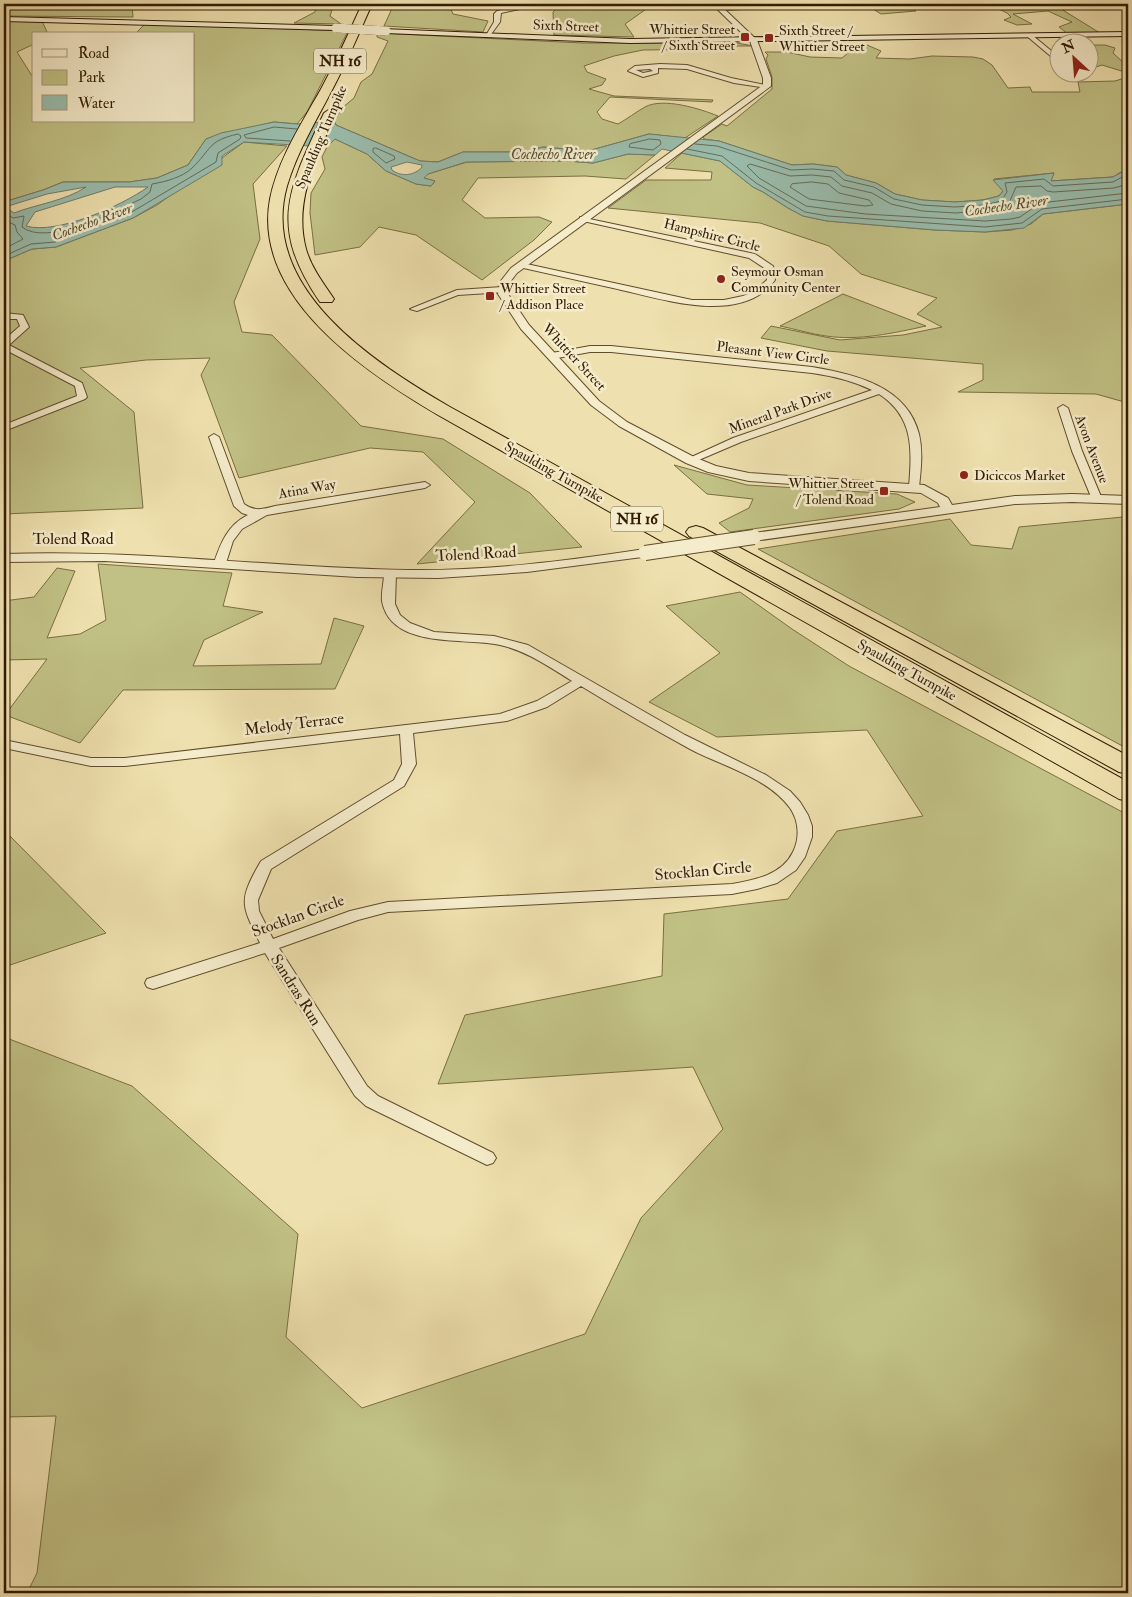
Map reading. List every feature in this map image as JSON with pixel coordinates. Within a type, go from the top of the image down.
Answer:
[{"type":"highway","name":"Spaulding Turnpike","points":[[367,4],[294,148],[276,201],[275,224],[281,254],[290,275],[314,310],[355,353],[389,378],[444,411],[1128,793]]},
{"type":"highway","name":"Spaulding Turnpike","points":[[350,68],[380,4]]},
{"type":"highway","name":"Spaulding Turnpike","points":[[336,99],[301,178],[295,200],[296,234],[302,258],[315,284],[360,336],[388,358],[436,389],[526,441],[1128,766]]},
{"type":"main road","name":"Sixth Street","points":[[4,19],[336,28],[621,41],[1128,34]]},
{"type":"street","points":[[487,36],[497,22],[497,14],[499,12],[527,6]]},
{"type":"street","points":[[718,6],[764,7]]},
{"type":"street","points":[[414,308],[457,293],[502,290],[506,280],[522,265],[766,86],[767,78],[753,40],[718,6]]},
{"type":"street","points":[[1030,36],[1050,53]]},
{"type":"street","points":[[650,67],[664,65],[688,66],[729,79],[766,86]]},
{"type":"street","name":"Hampshire Circle","points":[[522,265],[697,303],[725,302],[751,295],[764,289],[771,280],[770,268],[752,256],[583,219]]},
{"type":"street","name":"Whittier Street","points":[[502,290],[515,314],[584,392],[608,413],[690,460],[712,469],[749,477],[914,487]]},
{"type":"street","points":[[4,316],[20,317],[25,327],[4,345],[79,385],[82,397],[4,428]]},
{"type":"street","name":"Pleasant View Circle","points":[[552,356],[601,348],[633,350],[825,372],[847,377],[880,390],[899,406],[910,425],[915,444],[916,470],[914,487]]},
{"type":"street","name":"Mineral Park Drive","points":[[690,460],[746,437],[880,390]]},
{"type":"street","name":"Avon Avenue","points":[[1063,408],[1077,451],[1097,499]]},
{"type":"street","points":[[214,437],[239,506],[246,511],[260,514]]},
{"type":"street","name":"Atina Way","points":[[220,563],[225,546],[233,530],[241,522],[260,514],[275,509],[425,485]]},
{"type":"street","points":[[914,487],[931,503],[947,509],[1023,499],[1128,500]]},
{"type":"street","name":"Tolend Road","points":[[4,558],[98,556],[390,574],[459,574],[523,570],[947,509]]},
{"type":"street","name":"Stocklan Circle","points":[[153,983],[269,946],[355,915],[388,907],[732,889],[772,879],[786,872],[796,860],[806,842],[806,828],[801,815],[787,796],[772,785],[696,747],[534,653],[495,640],[433,636],[410,629],[396,617],[388,602],[390,574]]},
{"type":"street","name":"Melody Terrace","points":[[4,744],[91,762],[107,763],[516,714],[542,704],[580,681]]},
{"type":"street","name":"Sandras Run","points":[[406,728],[409,764],[399,783],[348,815],[291,847],[266,865],[259,877],[251,900],[252,911],[269,946],[361,1091],[372,1101],[487,1158]]},
{"type":"green space","points":[[4,4],[132,4],[133,17],[4,16]]},
{"type":"green space","points":[[316,4],[334,4],[330,16],[341,24],[294,23],[315,12]]},
{"type":"green space","points":[[394,4],[460,4],[450,7],[453,14],[488,21],[483,32],[384,26]]},
{"type":"green space","points":[[561,4],[652,5],[625,24],[634,37],[554,35],[553,12]]},
{"type":"green space","points":[[865,4],[904,4],[916,11],[881,14]]},
{"type":"green space","points":[[989,4],[1053,4],[1098,32],[1066,32],[1059,27],[1072,22],[1048,11],[1013,14],[1032,24],[1017,25],[1004,20],[1011,17]]},
{"type":"green space","points":[[4,20],[42,21],[47,32],[32,32],[32,45],[17,52],[32,76],[32,122],[195,122],[195,32],[137,32],[145,24],[348,31],[307,112],[297,124],[274,122],[206,139],[188,165],[157,178],[129,182],[63,182],[4,202]]},
{"type":"green space","points":[[377,33],[583,43],[737,43],[753,46],[733,46],[728,49],[643,50],[614,56],[584,66],[587,72],[606,79],[602,85],[589,89],[614,96],[713,100],[712,102],[610,97],[597,112],[602,119],[618,124],[645,107],[662,103],[692,107],[718,116],[685,138],[649,134],[588,151],[543,147],[525,152],[463,152],[438,162],[420,161],[336,125],[334,121],[342,108],[354,98],[361,82],[372,74],[388,41],[377,37]]},
{"type":"green space","points":[[859,44],[881,51],[876,58],[973,57],[983,59],[992,65],[1008,88],[1030,87],[1032,92],[1080,92],[1078,82],[1115,81],[1128,77],[1128,173],[1121,172],[1113,177],[1050,181],[1054,173],[994,179],[1003,191],[999,196],[983,200],[955,202],[922,200],[895,194],[876,183],[846,175],[837,167],[813,164],[792,165],[719,141],[704,139],[703,137],[722,124],[727,126],[772,89],[772,77],[766,59],[768,55],[765,52],[787,52],[810,57],[842,58]]},
{"type":"green space","points":[[1100,45],[1105,45],[1115,48],[1113,53],[1125,64],[1128,64],[1128,73],[1100,66]]},
{"type":"green space","points":[[335,139],[367,154],[386,171],[416,184],[431,186],[435,181],[424,178],[428,174],[467,162],[567,161],[593,163],[628,154],[655,155],[626,179],[585,176],[478,178],[462,200],[485,218],[539,217],[552,222],[534,240],[482,280],[416,235],[379,227],[360,247],[315,255],[310,213],[311,193],[325,169],[322,157],[327,147]]},
{"type":"green space","points":[[244,142],[287,146],[253,184],[260,239],[234,302],[242,332],[272,335],[361,426],[443,439],[530,493],[582,547],[417,564],[475,502],[423,452],[370,448],[239,478],[201,375],[210,358],[146,360],[80,368],[134,412],[143,508],[4,514],[4,261],[32,249],[56,247],[133,218],[157,205]]},
{"type":"green space","points":[[682,153],[720,161],[753,187],[788,208],[803,216],[827,221],[985,232],[1012,230],[1031,224],[1043,214],[1128,204],[1128,403],[1096,394],[958,392],[983,380],[983,364],[827,351],[761,338],[771,326],[840,340],[903,335],[942,327],[917,314],[937,298],[861,274],[829,246],[760,223],[608,208],[646,180],[711,180],[712,172],[665,168]]},
{"type":"green space","points":[[843,294],[926,326],[889,334],[851,338],[820,335],[780,326]]},
{"type":"green space","points":[[674,465],[747,485],[897,494],[915,502],[899,509],[730,532],[719,523],[749,508],[753,499],[707,494]]},
{"type":"green space","points":[[1123,517],[1128,527],[1128,749],[758,549],[950,519],[971,545],[1012,549],[1019,527]]},
{"type":"green space","points":[[98,564],[232,573],[223,606],[263,612],[204,640],[193,666],[321,664],[334,618],[364,626],[335,689],[123,690],[80,743],[5,715],[47,659],[4,660],[4,601],[34,597],[57,568],[75,571],[47,638],[80,634],[106,620]]},
{"type":"green space","points":[[740,592],[849,666],[1128,815],[1128,1593],[27,1593],[37,1573],[56,1416],[4,1417],[4,1037],[132,1086],[298,1234],[286,1337],[362,1408],[585,1334],[641,1218],[723,1129],[693,1067],[438,1084],[465,1015],[662,976],[664,914],[788,899],[837,831],[923,816],[867,730],[717,737],[649,702],[720,653],[666,606]]},
{"type":"green space","points":[[4,830],[106,933],[4,967]]},
{"type":"water","name":"Cochecho River","points":[[334,121],[336,125],[420,161],[438,162],[463,152],[525,152],[543,147],[588,151],[649,134],[719,141],[792,165],[813,164],[837,167],[846,175],[876,183],[895,194],[922,200],[955,202],[983,200],[999,196],[1003,191],[993,180],[1054,173],[1051,181],[1113,177],[1122,172],[1128,173],[1128,204],[1043,214],[1024,228],[985,232],[935,230],[827,221],[803,216],[753,187],[720,161],[662,149],[655,155],[628,154],[593,163],[567,161],[466,162],[428,174],[424,178],[435,181],[431,186],[416,184],[386,171],[367,154],[335,139],[327,147],[244,142],[222,156],[222,165],[133,218],[56,247],[32,249],[4,261],[4,202],[63,182],[129,182],[157,178],[188,165],[206,139],[221,133],[274,122],[297,124]],"holes":[[[407,162],[422,165],[422,167],[411,174],[399,174],[392,170],[391,167]],[[86,187],[60,199],[14,213],[5,207],[47,194]],[[115,187],[148,187],[106,210],[71,223],[39,228],[26,226],[35,212]]]},
{"type":"place","name":"Whittier Street / Sixth Street","points":[[745,37]]},
{"type":"place","name":"Sixth Street / Whittier Street","points":[[769,38]]},
{"type":"place","name":"Seymour Osman Community Center","points":[[721,279]]},
{"type":"place","name":"Whittier Street / Addison Place","points":[[490,296]]},
{"type":"place","name":"Diciccos Market","points":[[964,475]]},
{"type":"place","name":"Whittier Street / Tolend Road","points":[[884,491]]}]
